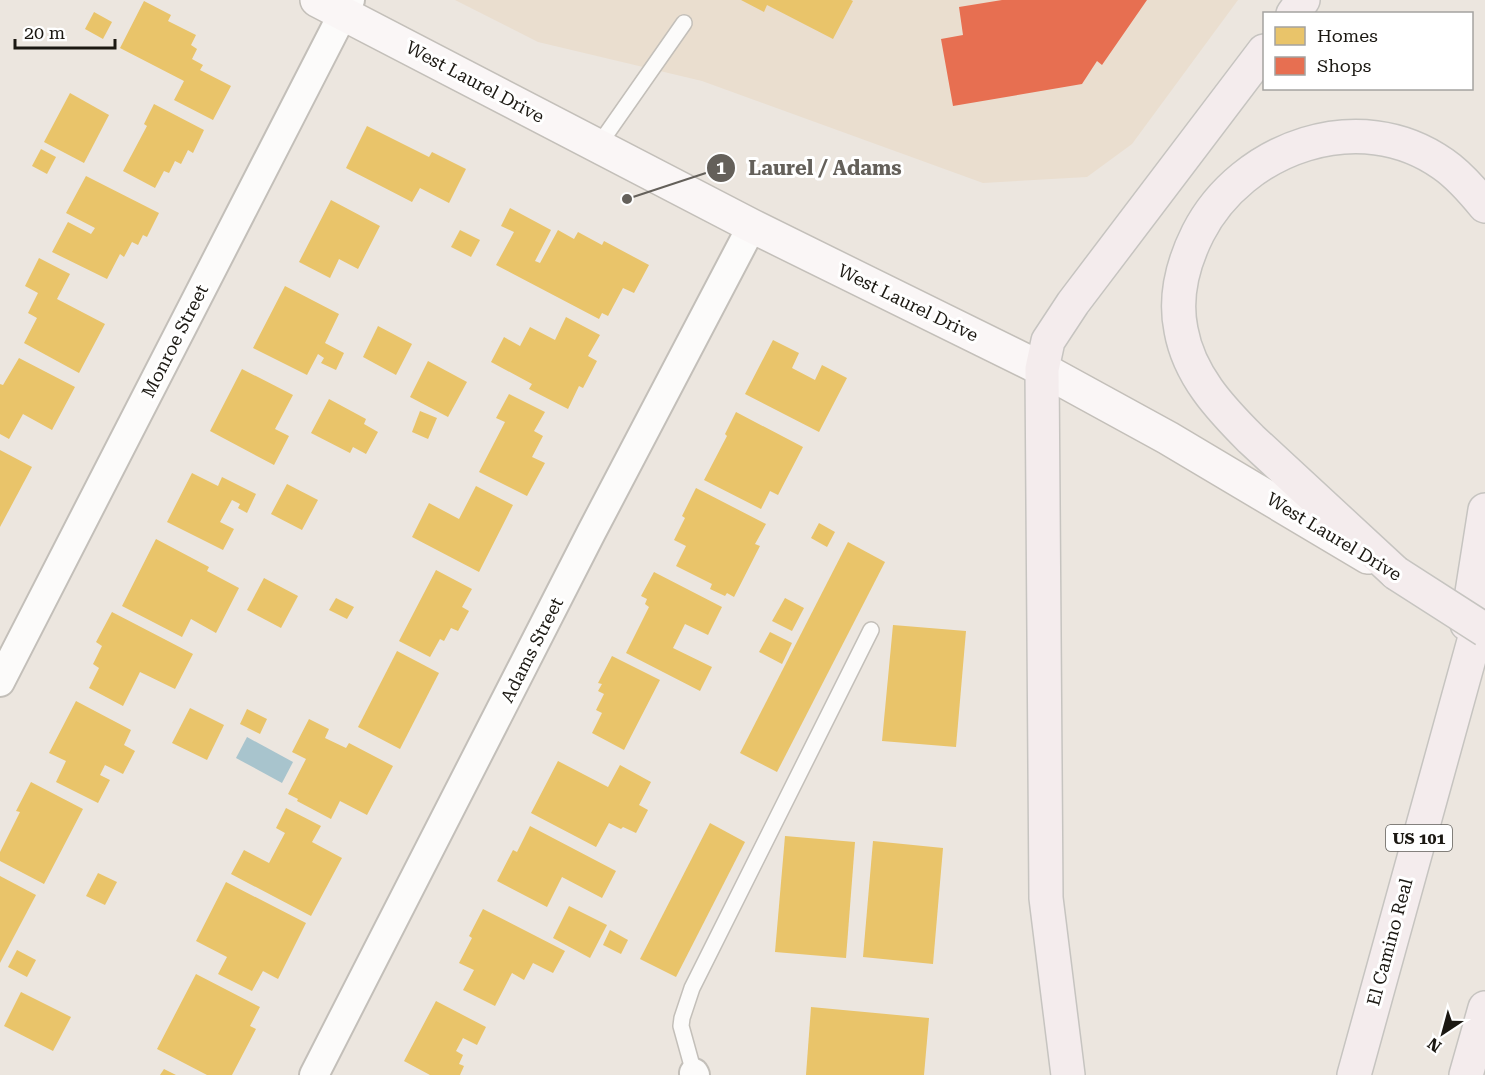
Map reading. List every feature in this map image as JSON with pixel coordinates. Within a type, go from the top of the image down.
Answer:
[{"type":"highway","points":[[1068,1075],[1046,898],[1042,369],[1048,341],[1073,303],[1263,52]]},
{"type":"highway","points":[[1396,573],[1236,424],[1211,396],[1189,356],[1180,329],[1179,298],[1182,273],[1202,226],[1217,202],[1239,180],[1289,149],[1320,140],[1355,136],[1390,140],[1416,149],[1443,163],[1468,185],[1485,206]]},
{"type":"highway","points":[[1452,721],[1485,510]]},
{"type":"highway","name":"West Laurel Drive","points":[[1396,573],[1485,630]]},
{"type":"highway","name":"El Camino Real","points":[[1354,1075],[1485,601]]},
{"type":"highway","points":[[1466,1075],[1485,1008]]},
{"type":"main road","name":"West Laurel Drive","points":[[337,4],[598,146],[752,226],[1042,369],[1168,438],[1396,573]]},
{"type":"street","name":"Monroe Street","points":[[0,682],[337,4]]},
{"type":"street","name":"Adams Street","points":[[314,1075],[602,512],[752,226]]},
{"type":"lane","points":[[598,146],[684,23]]},
{"type":"lane","points":[[695,1074],[681,1026],[692,988],[871,630]]},
{"type":"shaded area","points":[[455,0],[1238,0],[1132,144],[1087,177],[983,183],[702,81],[538,42]]},
{"type":"water","points":[[247,737],[293,762],[282,783],[236,758]]},
{"type":"building: Homes","points":[[741,0],[853,1],[833,39],[767,5],[764,12]]},
{"type":"building: Homes","points":[[144,1],[171,15],[168,21],[196,35],[191,45],[197,49],[192,59],[203,65],[200,70],[231,86],[213,120],[174,100],[184,81],[120,48]]},
{"type":"building: Homes","points":[[94,12],[112,22],[103,39],[85,29]]},
{"type":"building: Homes","points":[[70,93],[109,115],[84,163],[44,142]]},
{"type":"building: Homes","points":[[154,104],[204,130],[193,153],[188,150],[181,164],[175,161],[169,173],[164,171],[155,188],[123,171],[147,126],[144,124]]},
{"type":"building: Homes","points":[[367,126],[429,157],[432,152],[466,169],[449,203],[420,188],[412,202],[346,168]]},
{"type":"building: Homes","points":[[41,149],[56,157],[47,174],[32,166]]},
{"type":"building: Homes","points":[[86,176],[159,213],[147,237],[143,235],[138,245],[132,242],[124,257],[120,254],[107,279],[52,252],[68,222],[91,234],[95,228],[66,213]]},
{"type":"building: Homes","points":[[331,200],[380,226],[358,269],[339,259],[330,278],[299,262]]},
{"type":"building: Homes","points":[[510,208],[551,230],[535,261],[540,263],[558,230],[574,239],[578,232],[602,245],[604,241],[649,265],[634,293],[623,288],[608,316],[602,313],[599,319],[496,265],[514,232],[501,226]]},
{"type":"building: Homes","points":[[460,230],[480,240],[471,257],[451,247]]},
{"type":"building: Homes","points":[[39,258],[70,274],[57,299],[105,324],[79,373],[24,343],[37,318],[28,313],[38,293],[25,286]]},
{"type":"building: Homes","points":[[285,286],[339,314],[325,343],[344,353],[336,370],[321,363],[324,358],[318,354],[307,375],[253,348]]},
{"type":"building: Homes","points":[[566,317],[600,335],[588,356],[597,361],[583,388],[579,386],[568,409],[529,389],[532,384],[491,362],[504,337],[520,346],[530,327],[555,340]]},
{"type":"building: Homes","points":[[378,326],[412,344],[396,375],[363,357]]},
{"type":"building: Homes","points":[[773,340],[799,353],[792,368],[815,380],[822,365],[847,378],[819,432],[745,394]]},
{"type":"building: Homes","points":[[19,358],[75,387],[52,430],[23,414],[9,439],[0,434],[0,384],[3,385]]},
{"type":"building: Homes","points":[[428,361],[467,382],[448,417],[410,397]]},
{"type":"building: Homes","points":[[242,369],[293,395],[275,429],[289,436],[274,465],[210,431]]},
{"type":"building: Homes","points":[[509,394],[545,412],[534,431],[543,436],[532,457],[545,463],[527,496],[479,472],[505,422],[496,418]]},
{"type":"building: Homes","points":[[329,399],[366,419],[364,424],[378,432],[366,454],[353,447],[350,453],[311,433]]},
{"type":"building: Homes","points":[[420,411],[437,418],[428,439],[412,432]]},
{"type":"building: Homes","points":[[736,412],[803,447],[778,495],[770,491],[761,509],[704,480],[727,436],[725,434]]},
{"type":"building: Homes","points":[[0,450],[32,467],[0,527]]},
{"type":"building: Homes","points":[[192,473],[218,486],[222,477],[256,494],[247,513],[238,508],[240,504],[232,500],[220,522],[234,529],[223,550],[167,522]]},
{"type":"building: Homes","points":[[287,484],[318,500],[302,530],[271,514]]},
{"type":"building: Homes","points":[[476,486],[513,505],[479,572],[412,537],[429,503],[459,519]]},
{"type":"building: Homes","points":[[696,488],[766,524],[755,544],[760,546],[734,597],[727,593],[725,596],[710,589],[712,584],[676,566],[686,546],[674,540],[685,518],[682,516]]},
{"type":"building: Homes","points":[[819,523],[835,532],[827,547],[811,538]]},
{"type":"building: Homes","points":[[156,539],[209,567],[207,571],[239,588],[216,633],[191,619],[182,637],[122,606]]},
{"type":"building: Homes","points":[[848,542],[885,562],[777,772],[740,753]]},
{"type":"building: Homes","points":[[436,570],[472,589],[462,607],[469,611],[458,631],[451,628],[444,641],[440,639],[430,657],[399,641]]},
{"type":"building: Homes","points":[[654,572],[722,607],[708,635],[685,624],[673,648],[712,667],[700,691],[626,653],[649,607],[645,604],[647,599],[641,596]]},
{"type":"building: Homes","points":[[264,578],[298,596],[281,628],[247,610]]},
{"type":"building: Homes","points":[[336,598],[354,607],[347,619],[329,610]]},
{"type":"building: Homes","points":[[785,598],[804,608],[792,631],[772,621]]},
{"type":"building: Homes","points":[[112,612],[193,654],[175,689],[140,672],[123,706],[89,688],[99,668],[93,664],[102,646],[96,642]]},
{"type":"building: Homes","points":[[893,625],[966,631],[956,747],[882,741]]},
{"type":"building: Homes","points":[[770,632],[792,643],[782,664],[759,652]]},
{"type":"building: Homes","points":[[397,651],[439,673],[400,749],[358,727]]},
{"type":"building: Homes","points":[[612,656],[660,680],[624,750],[592,733],[602,713],[596,710],[604,694],[598,691],[602,684],[598,683]]},
{"type":"building: Homes","points":[[76,701],[131,730],[124,745],[135,751],[123,774],[105,765],[100,775],[110,780],[98,803],[56,782],[66,761],[49,753]]},
{"type":"building: Homes","points":[[190,708],[224,725],[207,760],[172,743]]},
{"type":"building: Homes","points":[[247,709],[267,719],[260,734],[240,724]]},
{"type":"building: Homes","points":[[309,719],[329,729],[325,738],[346,748],[349,743],[393,766],[367,815],[340,801],[331,819],[288,794],[306,759],[292,752]]},
{"type":"building: Homes","points":[[558,761],[608,787],[620,765],[651,782],[639,805],[648,810],[636,833],[609,823],[596,847],[531,813]]},
{"type":"building: Homes","points":[[31,782],[83,809],[44,884],[0,861],[0,852],[20,812],[16,811]]},
{"type":"building: Homes","points":[[286,808],[321,826],[312,842],[342,858],[311,916],[231,874],[244,850],[269,863],[285,833],[276,828]]},
{"type":"building: Homes","points":[[710,823],[745,842],[676,977],[640,959]]},
{"type":"building: Homes","points":[[530,826],[616,871],[602,898],[562,877],[547,907],[497,881],[513,850],[517,852]]},
{"type":"building: Homes","points":[[785,836],[855,842],[846,958],[775,952]]},
{"type":"building: Homes","points":[[873,841],[943,848],[933,964],[863,957]]},
{"type":"building: Homes","points":[[98,873],[117,882],[105,905],[86,896]]},
{"type":"building: Homes","points":[[0,876],[36,895],[0,963]]},
{"type":"building: Homes","points":[[226,882],[306,923],[278,979],[263,971],[252,991],[218,974],[227,957],[196,941]]},
{"type":"building: Homes","points":[[569,906],[607,925],[590,958],[553,938]]},
{"type":"building: Homes","points":[[483,909],[565,951],[553,973],[533,963],[524,980],[512,973],[495,1006],[463,990],[474,970],[459,963],[472,938],[469,936]]},
{"type":"building: Homes","points":[[610,930],[628,940],[621,954],[603,945]]},
{"type":"building: Homes","points":[[17,950],[36,960],[27,977],[8,967]]},
{"type":"building: Homes","points":[[196,974],[260,1007],[250,1026],[256,1029],[232,1075],[207,1075],[157,1049]]},
{"type":"building: Homes","points":[[21,992],[71,1017],[53,1051],[4,1026]]},
{"type":"building: Homes","points":[[436,1001],[486,1027],[477,1045],[463,1038],[456,1051],[463,1055],[459,1064],[464,1066],[460,1075],[430,1075],[404,1061]]},
{"type":"building: Homes","points":[[811,1007],[929,1018],[924,1075],[806,1075]]},
{"type":"building: Homes","points":[[164,1069],[176,1075],[160,1075]]},
{"type":"building: Shops","points":[[1002,0],[1147,0],[1102,65],[1097,61],[1082,84],[953,106],[941,39],[963,35],[959,7]]},
{"type":"place","name":"Laurel / Adams","points":[[627,199]]}]
